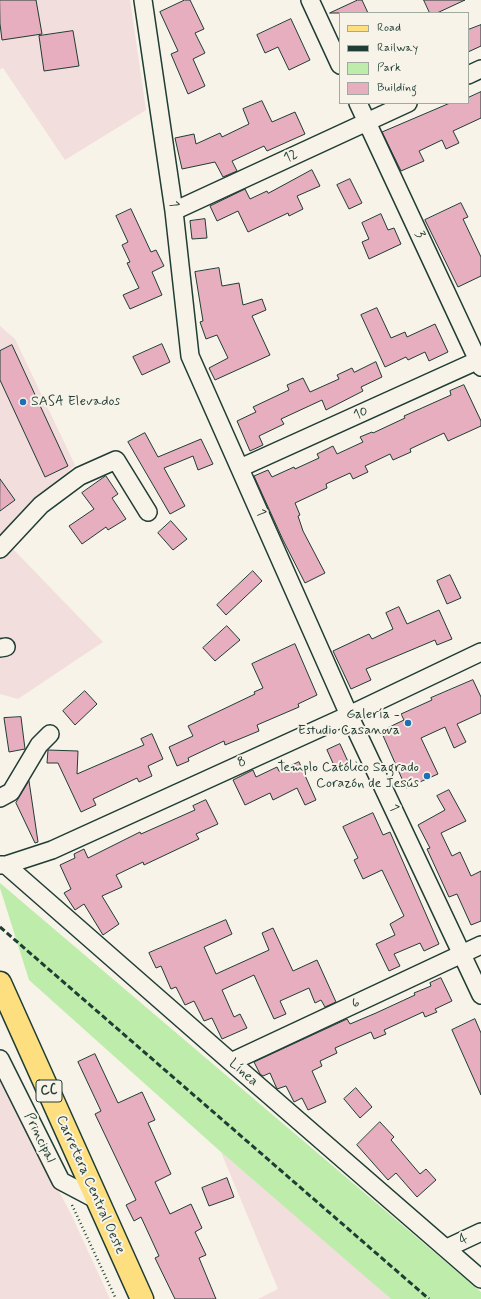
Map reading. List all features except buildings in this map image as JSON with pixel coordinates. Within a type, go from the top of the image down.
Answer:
[{"type":"main road","name":"Carretera Central Oeste","points":[[0,983],[142,1299]]},
{"type":"street","name":"1","points":[[143,0],[174,211],[190,356],[349,714],[481,995]]},
{"type":"street","points":[[310,0],[339,63]]},
{"type":"street","points":[[469,76],[481,70]]},
{"type":"street","name":"3","points":[[358,104],[480,362]]},
{"type":"street","name":"12","points":[[174,211],[406,104]]},
{"type":"street","name":"10","points":[[240,468],[480,362]]},
{"type":"street","points":[[0,549],[41,505],[80,476],[116,460],[148,512]]},
{"type":"street","name":"8","points":[[3,865],[52,850],[481,652]]},
{"type":"street","points":[[0,798],[10,792],[39,745],[50,734]]},
{"type":"street","name":"Línea","points":[[3,865],[481,1279]]},
{"type":"street","name":"6","points":[[231,1062],[481,945]]},
{"type":"street","name":"Principal","points":[[0,1058],[61,1181]]},
{"type":"street","points":[[61,1181],[97,1200]]},
{"type":"street","name":"4","points":[[447,1248],[481,1232]]},
{"type":"path","points":[[61,1181],[116,1299]]},
{"type":"shaded area","points":[[0,0],[130,0],[146,110],[65,160],[3,68],[0,69]]},
{"type":"shaded area","name":"SASA Elevados","points":[[0,326],[15,339],[75,465],[0,537]]},
{"type":"shaded area","points":[[11,547],[103,642],[18,699],[0,694],[0,559]]},
{"type":"shaded area","points":[[0,1080],[71,1214],[110,1299],[0,1299]]},
{"type":"shaded area","points":[[221,1152],[391,1299],[258,1299],[278,1289]]},
{"type":"green space","points":[[0,883],[481,1292],[481,1299],[391,1299],[221,1152],[29,980],[0,888]]},
{"type":"railway","points":[[0,927],[429,1299]]},
{"type":"place","name":"SASA Elevados","points":[[23,402]]},
{"type":"place","name":"Galería - Estudio Casanova","points":[[408,723]]},
{"type":"place","name":"Templo Católico Sagrado Corazón de Jesús","points":[[427,776]]}]
